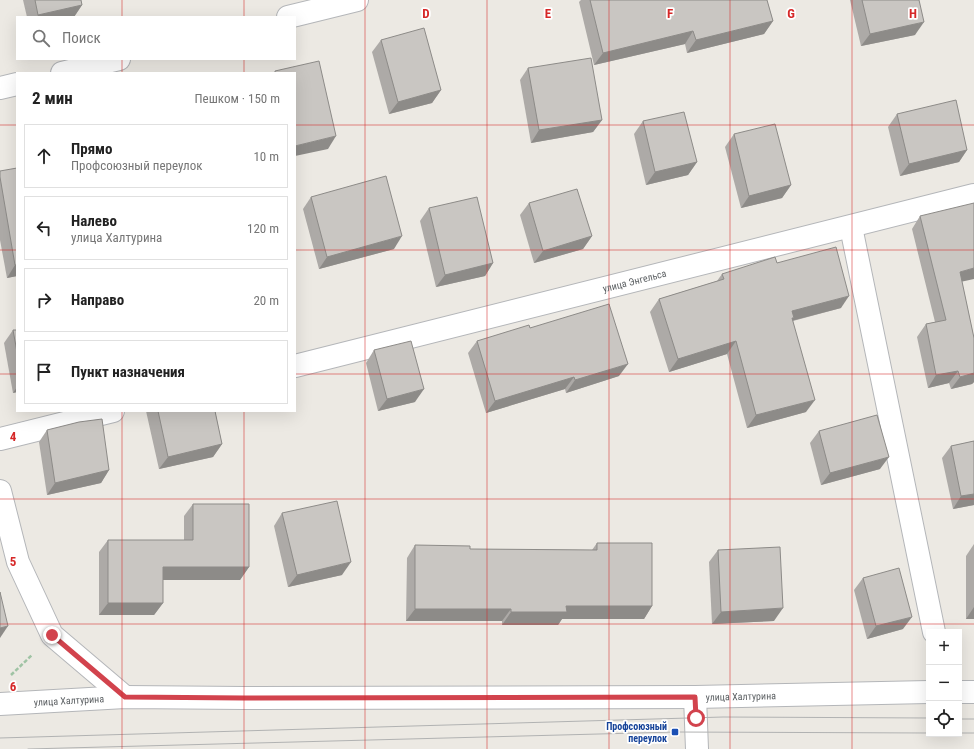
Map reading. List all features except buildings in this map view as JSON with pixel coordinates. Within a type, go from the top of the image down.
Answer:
[{"type":"street","points":[[292,16],[357,0]]},
{"type":"street","points":[[66,72],[115,60]]},
{"type":"street","points":[[0,88],[16,84]]},
{"type":"street","name":"улица Энгельса","points":[[296,366],[974,195]]},
{"type":"street","points":[[851,227],[933,629]]},
{"type":"street","points":[[0,439],[109,412]]},
{"type":"street","points":[[0,491],[18,562],[52,635],[125,697]]},
{"type":"street","name":"улица Халтурина","points":[[0,704],[125,697],[695,697],[926,692]]},
{"type":"street","points":[[962,692],[974,692]]},
{"type":"street","points":[[695,697],[696,749]]},
{"type":"path","points":[[10,675],[52,635]]},
{"type":"tram line","points":[[0,738],[723,717],[926,718]]},
{"type":"tram line","points":[[962,719],[974,719]]},
{"type":"tram line","points":[[28,749],[675,732],[926,733]]},
{"type":"tram line","points":[[962,733],[974,733]]},
{"type":"place","name":"Профсоюзный переулок","points":[[675,732]]},
{"type":"route","points":[[52,635],[125,697],[695,697],[696,718]]}]
